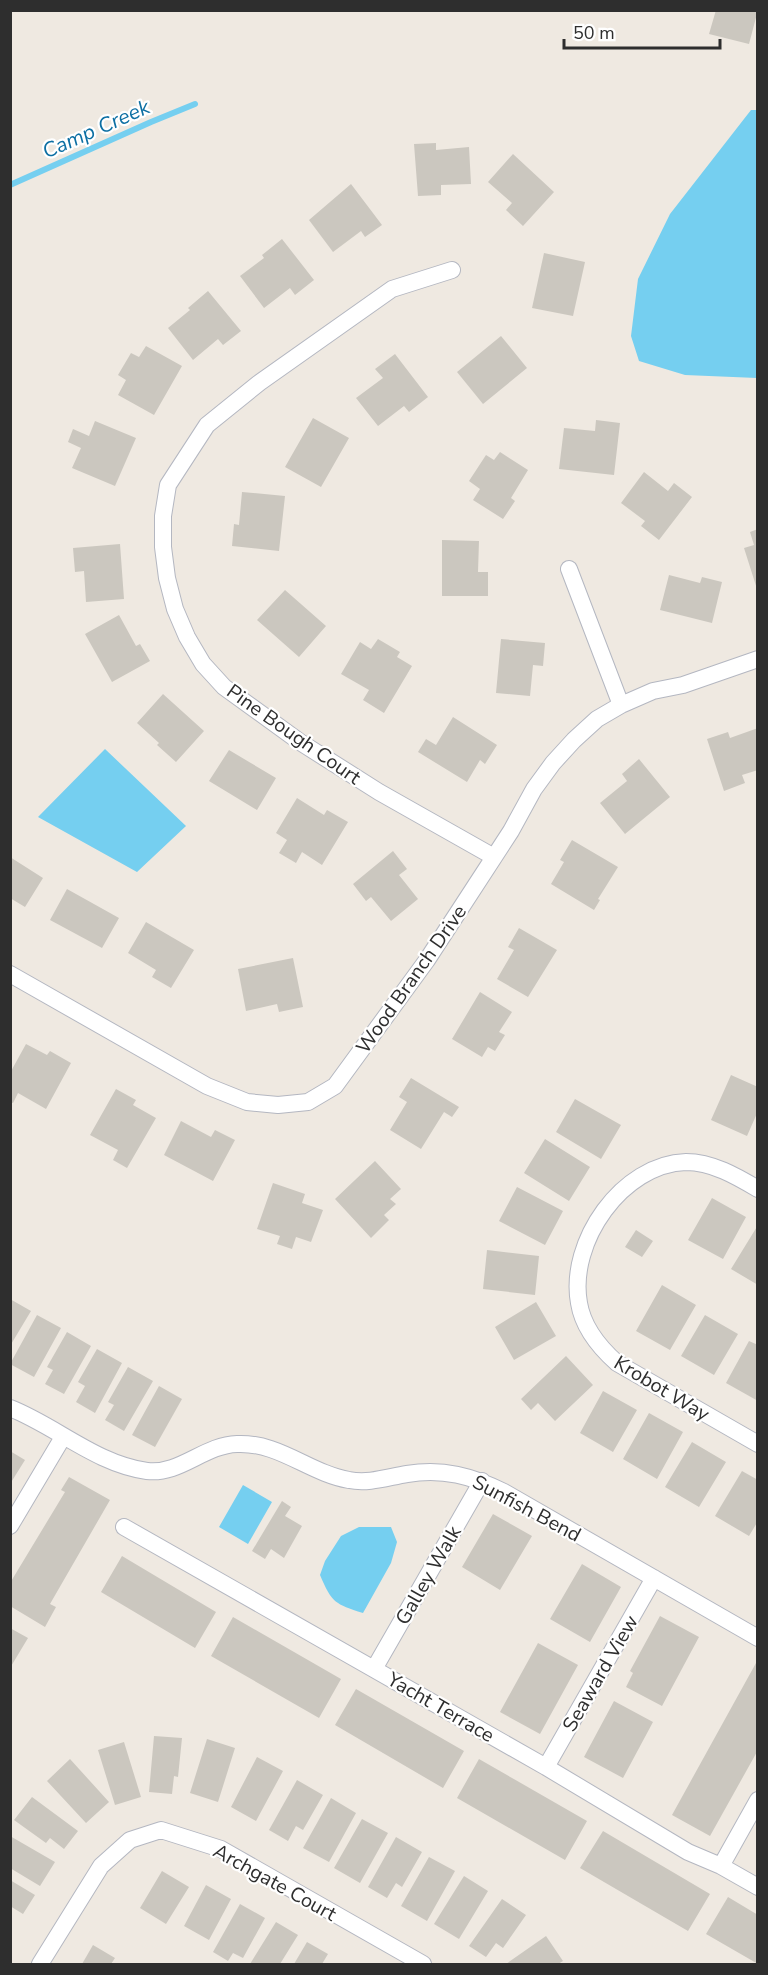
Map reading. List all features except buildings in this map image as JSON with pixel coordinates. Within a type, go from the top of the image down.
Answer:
[{"type":"street","name":"Pine Bough Court","points":[[452,270],[392,289],[259,383],[207,425],[168,485],[163,516],[163,547],[167,578],[175,609],[187,637],[203,664],[224,687],[300,742],[380,792],[494,857]]},
{"type":"street","points":[[569,569],[621,705]]},
{"type":"street","name":"Wood Branch Drive","points":[[10,974],[207,1086],[246,1102],[278,1105],[308,1102],[335,1086],[427,960],[494,857],[534,789],[574,740],[597,719],[621,705],[653,691],[683,685],[758,658]]},
{"type":"street","name":"Krobot Way","points":[[758,1189],[728,1172],[687,1162],[644,1173],[621,1191],[601,1216],[581,1261],[577,1292],[586,1327],[604,1352],[617,1363],[758,1444]]},
{"type":"street","name":"Sunfish Bend","points":[[10,1407],[35,1417],[63,1437],[108,1458],[147,1471],[168,1470],[213,1448],[239,1443],[263,1446],[284,1453],[326,1474],[348,1480],[372,1481],[404,1474],[434,1471],[454,1473],[482,1481],[758,1638]]},
{"type":"street","points":[[10,1526],[63,1437]]},
{"type":"street","name":"Galley Walk","points":[[374,1669],[482,1481]]},
{"type":"street","name":"Yacht Terrace","points":[[124,1527],[546,1767],[688,1852],[721,1866],[758,1887]]},
{"type":"street","name":"Seaward View","points":[[546,1767],[654,1578]]},
{"type":"street","points":[[721,1866],[758,1800]]},
{"type":"street","name":"Archgate Court","points":[[40,1965],[100,1866],[130,1840],[162,1830],[221,1849],[423,1965]]},
{"type":"water","points":[[751,110],[758,110],[757,378],[685,375],[639,361],[631,336],[638,279],[670,214]]},
{"type":"water","points":[[105,749],[186,826],[137,872],[38,817]]},
{"type":"water","points":[[243,1485],[272,1502],[248,1544],[219,1527]]},
{"type":"water","points":[[359,1527],[391,1527],[397,1542],[391,1563],[363,1613],[340,1604],[331,1597],[320,1575],[325,1561],[341,1536]]},
{"type":"waterway","name":"Camp Creek","points":[[10,185],[195,104]]}]
